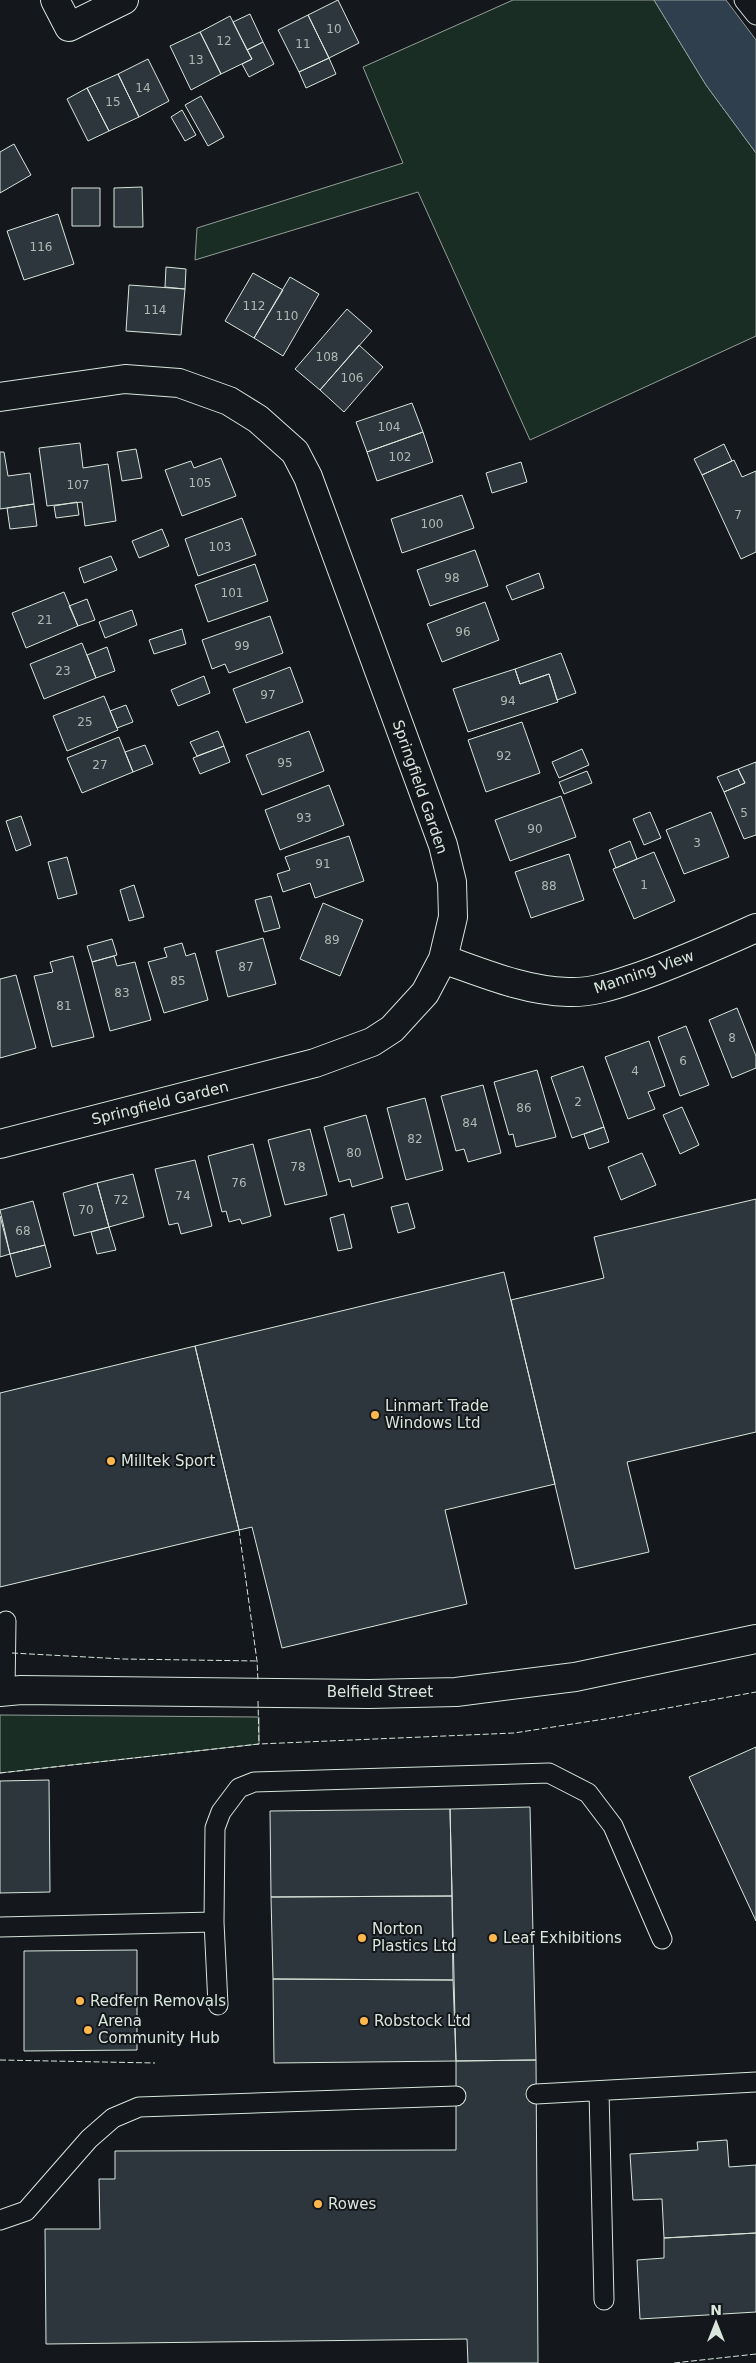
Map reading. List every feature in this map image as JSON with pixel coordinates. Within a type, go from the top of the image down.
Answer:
[{"type":"street","points":[[55,0],[69,28],[124,0]]},
{"type":"street","name":"Springfield Garden","points":[[0,397],[125,379],[179,383],[229,400],[258,419],[295,452],[308,476],[443,846],[452,882],[453,917],[443,959],[425,993],[392,1028],[372,1042],[315,1063],[0,1144]]},
{"type":"street","name":"Manning View","points":[[443,959],[514,983],[570,993],[588,991],[670,966],[756,928]]},
{"type":"street","name":"Belfield Street","points":[[3,1692],[369,1694],[456,1692],[575,1677],[756,1639]]},
{"type":"lane","points":[[744,0],[756,15]]},
{"type":"lane","points":[[3,1692],[6,1621]]},
{"type":"lane","points":[[218,2005],[214,1922],[214,1828],[221,1812],[239,1788],[254,1782],[549,1773],[588,1793],[613,1826],[662,1939]]},
{"type":"lane","points":[[0,1927],[214,1922]]},
{"type":"lane","points":[[536,2094],[756,2082]]},
{"type":"lane","points":[[599,2091],[604,2300]]},
{"type":"lane","points":[[0,2220],[26,2211],[89,2139],[113,2118],[139,2107],[456,2096]]},
{"type":"green space","points":[[513,0],[654,0],[706,85],[756,153],[756,336],[530,440],[418,192],[195,260],[197,228],[403,163],[363,67]]},
{"type":"green space","points":[[0,1715],[259,1717],[259,1744],[0,1773]]},
{"type":"water","points":[[654,0],[726,0],[756,40],[756,153],[706,85]]},
{"type":"building","points":[[338,0],[359,43],[329,58],[308,15]]},
{"type":"building","points":[[250,14],[263,42],[247,50],[233,22]]},
{"type":"building","points":[[308,15],[329,58],[299,72],[278,30]]},
{"type":"building","points":[[230,16],[252,59],[221,74],[200,32]]},
{"type":"building","points":[[200,32],[221,74],[191,90],[170,46]]},
{"type":"building","points":[[263,42],[274,64],[249,77],[242,64],[252,59],[247,50]]},
{"type":"building","points":[[329,58],[336,74],[306,88],[299,72]]},
{"type":"building","points":[[148,59],[169,101],[139,117],[118,74]]},
{"type":"building","points":[[118,74],[139,117],[109,131],[87,88]]},
{"type":"building","points":[[87,88],[109,131],[88,141],[67,99]]},
{"type":"building","points":[[201,96],[224,137],[208,146],[185,105]]},
{"type":"building","points":[[182,110],[196,135],[185,141],[171,117]]},
{"type":"building","points":[[14,144],[31,175],[0,193],[0,152]]},
{"type":"building","points":[[142,187],[143,227],[114,227],[114,188]]},
{"type":"building","points":[[72,188],[100,188],[100,226],[72,226]]},
{"type":"building","points":[[58,214],[74,264],[24,280],[7,231]]},
{"type":"building","points":[[166,267],[186,269],[185,289],[165,287]]},
{"type":"building","points":[[253,273],[283,290],[254,338],[225,321]]},
{"type":"building","points":[[290,277],[319,294],[283,356],[254,338]]},
{"type":"building","points":[[129,285],[185,289],[181,335],[126,331]]},
{"type":"building","points":[[347,309],[372,331],[320,390],[295,369]]},
{"type":"building","points":[[359,345],[383,367],[344,412],[320,390]]},
{"type":"building","points":[[412,403],[423,432],[367,452],[356,422]]},
{"type":"building","points":[[423,432],[433,462],[377,481],[367,452]]},
{"type":"building","points":[[80,443],[83,468],[108,464],[116,521],[85,526],[82,502],[47,506],[39,448]]},
{"type":"building","points":[[724,444],[732,461],[702,475],[694,459]]},
{"type":"building","points":[[136,449],[142,478],[122,481],[117,452]]},
{"type":"building","points":[[0,452],[4,452],[8,476],[30,473],[34,504],[0,509]]},
{"type":"building","points":[[221,458],[236,496],[182,516],[165,470],[191,461],[194,468]]},
{"type":"building","points":[[734,460],[742,477],[756,471],[756,552],[741,559],[702,475]]},
{"type":"building","points":[[521,462],[527,482],[492,493],[486,473]]},
{"type":"building","points":[[462,495],[474,528],[402,553],[391,519]]},
{"type":"building","points":[[77,502],[79,515],[56,518],[54,506]]},
{"type":"building","points":[[34,504],[37,526],[10,529],[7,508]]},
{"type":"building","points":[[242,518],[256,555],[198,576],[185,539]]},
{"type":"building","points":[[162,529],[169,546],[139,558],[132,541]]},
{"type":"building","points":[[475,550],[488,586],[430,606],[417,570]]},
{"type":"building","points":[[111,556],[117,570],[84,583],[79,568]]},
{"type":"building","points":[[255,564],[268,601],[208,622],[195,585]]},
{"type":"building","points":[[539,573],[544,588],[512,600],[506,586]]},
{"type":"building","points":[[64,592],[78,626],[26,648],[12,613]]},
{"type":"building","points":[[87,599],[95,620],[78,626],[69,606]]},
{"type":"building","points":[[485,602],[499,640],[442,662],[427,624]]},
{"type":"building","points":[[132,610],[137,625],[105,638],[99,622]]},
{"type":"building","points":[[270,616],[283,653],[229,673],[225,664],[212,669],[202,640]]},
{"type":"building","points":[[182,629],[186,644],[154,654],[149,640]]},
{"type":"building","points":[[82,643],[96,678],[44,699],[30,664]]},
{"type":"building","points":[[107,647],[115,671],[96,678],[87,655]]},
{"type":"building","points":[[561,653],[576,693],[557,700],[549,674],[520,684],[515,669]]},
{"type":"building","points":[[290,667],[303,702],[246,723],[233,689]]},
{"type":"building","points":[[515,669],[520,684],[549,674],[558,702],[468,732],[453,689]]},
{"type":"building","points":[[204,676],[210,693],[178,706],[171,690]]},
{"type":"building","points":[[104,696],[118,730],[67,751],[53,716]]},
{"type":"building","points":[[126,705],[133,722],[117,728],[110,711]]},
{"type":"building","points":[[522,722],[540,773],[486,792],[468,740]]},
{"type":"building","points":[[218,731],[224,746],[197,756],[190,742]]},
{"type":"building","points":[[309,731],[324,771],[262,795],[246,755]]},
{"type":"building","points":[[119,737],[133,772],[82,793],[67,758]]},
{"type":"building","points":[[145,745],[153,764],[133,772],[125,752]]},
{"type":"building","points":[[224,746],[230,762],[200,774],[193,758]]},
{"type":"building","points":[[582,749],[589,765],[559,778],[552,762]]},
{"type":"building","points":[[756,762],[756,835],[744,839],[724,792],[745,783],[738,769]]},
{"type":"building","points":[[738,769],[745,783],[724,792],[717,777]]},
{"type":"building","points":[[587,771],[592,783],[564,794],[559,782]]},
{"type":"building","points":[[329,785],[344,825],[280,850],[265,810]]},
{"type":"building","points":[[561,796],[576,837],[510,861],[495,820]]},
{"type":"building","points":[[650,812],[661,838],[644,845],[633,819]]},
{"type":"building","points":[[711,812],[729,857],[684,874],[666,830]]},
{"type":"building","points":[[21,816],[31,845],[16,851],[6,821]]},
{"type":"building","points":[[349,836],[364,881],[315,898],[310,883],[283,892],[277,874],[290,870],[285,857]]},
{"type":"building","points":[[630,841],[637,859],[616,868],[609,850]]},
{"type":"building","points":[[654,852],[675,901],[634,919],[613,869]]},
{"type":"building","points":[[569,854],[584,900],[531,918],[515,872]]},
{"type":"building","points":[[67,857],[77,894],[58,899],[48,862]]},
{"type":"building","points":[[134,885],[144,917],[129,921],[120,890]]},
{"type":"building","points":[[271,896],[280,928],[264,932],[255,900]]},
{"type":"building","points":[[323,903],[363,920],[340,976],[300,959]]},
{"type":"building","points":[[263,938],[276,984],[228,997],[216,951]]},
{"type":"building","points":[[112,939],[117,955],[92,962],[87,946]]},
{"type":"building","points":[[182,943],[186,956],[195,953],[208,1000],[164,1013],[148,962],[167,957],[164,948]]},
{"type":"building","points":[[73,956],[94,1037],[52,1047],[34,976],[53,972],[50,962]]},
{"type":"building","points":[[114,956],[117,966],[135,962],[151,1020],[110,1031],[92,962]]},
{"type":"building","points":[[16,975],[36,1048],[0,1058],[0,979]]},
{"type":"building","points":[[737,1008],[756,1056],[756,1068],[732,1078],[709,1020]]},
{"type":"building","points":[[686,1026],[709,1085],[680,1096],[658,1037]]},
{"type":"building","points":[[649,1041],[665,1086],[648,1092],[655,1109],[628,1119],[605,1057]]},
{"type":"building","points":[[583,1066],[604,1127],[572,1138],[551,1077]]},
{"type":"building","points":[[537,1070],[556,1137],[516,1147],[513,1134],[509,1135],[494,1082]]},
{"type":"building","points":[[483,1085],[501,1153],[468,1162],[464,1149],[456,1151],[441,1096]]},
{"type":"building","points":[[425,1098],[443,1170],[406,1180],[387,1108]]},
{"type":"building","points":[[682,1107],[699,1145],[680,1154],[663,1115]]},
{"type":"building","points":[[366,1115],[383,1178],[352,1187],[350,1179],[339,1182],[324,1127]]},
{"type":"building","points":[[604,1127],[609,1142],[589,1149],[584,1134]]},
{"type":"building","points":[[310,1129],[327,1195],[285,1205],[268,1140]]},
{"type":"building","points":[[253,1144],[271,1216],[242,1224],[240,1219],[229,1222],[226,1211],[222,1212],[208,1156]]},
{"type":"building","points":[[642,1153],[656,1185],[621,1200],[608,1167]]},
{"type":"building","points":[[195,1160],[212,1226],[181,1234],[178,1223],[169,1225],[155,1169]]},
{"type":"building","points":[[133,1174],[144,1217],[109,1227],[97,1183]]},
{"type":"building","points":[[97,1183],[109,1227],[74,1236],[63,1193]]},
{"type":"building","points":[[756,1199],[756,1432],[627,1462],[649,1552],[575,1569],[511,1300],[604,1278],[594,1237]]},
{"type":"building","points":[[33,1201],[45,1245],[10,1254],[0,1210]]},
{"type":"building","points":[[408,1203],[415,1228],[398,1233],[391,1207]]},
{"type":"building","points":[[344,1214],[352,1248],[338,1251],[330,1218]]},
{"type":"building","points":[[0,1216],[10,1254],[0,1257]]},
{"type":"building","points":[[109,1227],[116,1250],[97,1254],[91,1232]]},
{"type":"building","points":[[45,1245],[51,1267],[16,1277],[10,1254]]},
{"type":"building","name":"Linmart Trade Windows Ltd","points":[[504,1272],[555,1484],[445,1510],[467,1604],[282,1648],[252,1527],[239,1530],[195,1346]]},
{"type":"building","name":"Milltek Sport","points":[[195,1346],[239,1530],[0,1587],[0,1393]]},
{"type":"building","points":[[756,1747],[756,1921],[689,1777]]},
{"type":"building","points":[[49,1780],[50,1892],[0,1893],[0,1781]]},
{"type":"building","name":"Leaf Exhibitions","points":[[530,1807],[536,2060],[456,2061],[450,1809]]},
{"type":"building","points":[[450,1809],[452,1896],[271,1897],[270,1811]]},
{"type":"building","name":"Norton Plastics Ltd","points":[[452,1896],[453,1980],[273,1979],[271,1897]]},
{"type":"building","name":"Redfern Removals","points":[[137,1950],[137,2050],[24,2051],[24,1951]]},
{"type":"building","name":"Robstock Ltd","points":[[273,1979],[453,1980],[456,2061],[274,2063]]},
{"type":"building","name":"Rowes","points":[[536,2060],[538,2363],[468,2363],[467,2339],[46,2344],[45,2229],[100,2229],[99,2179],[115,2179],[115,2151],[456,2150],[456,2061]]},
{"type":"building","points":[[727,2140],[729,2167],[756,2165],[756,2233],[664,2238],[662,2199],[633,2200],[630,2154],[698,2150],[697,2142]]},
{"type":"building","points":[[756,2233],[756,2312],[640,2319],[637,2260],[664,2258],[664,2238]]},
{"type":"fence","points":[[239,1530],[257,1661],[258,1681]]},
{"type":"fence","points":[[12,1653],[123,1659],[257,1661]]},
{"type":"fence","points":[[0,1773],[259,1744],[514,1733],[618,1717],[756,1692]]},
{"type":"fence","points":[[258,1701],[259,1744]]},
{"type":"fence","points":[[0,2060],[155,2063]]},
{"type":"fence","points":[[674,2363],[756,2354]]},
{"type":"place","name":"Linmart Trade Windows Ltd","points":[[375,1415]]},
{"type":"place","name":"Milltek Sport","points":[[111,1461]]},
{"type":"place","name":"Norton Plastics Ltd","points":[[362,1938]]},
{"type":"place","name":"Leaf Exhibitions","points":[[493,1938]]},
{"type":"place","name":"Redfern Removals","points":[[80,2001]]},
{"type":"place","name":"Robstock Ltd","points":[[364,2021]]},
{"type":"place","name":"Arena Community Hub","points":[[88,2030]]},
{"type":"place","name":"Rowes","points":[[318,2204]]}]
